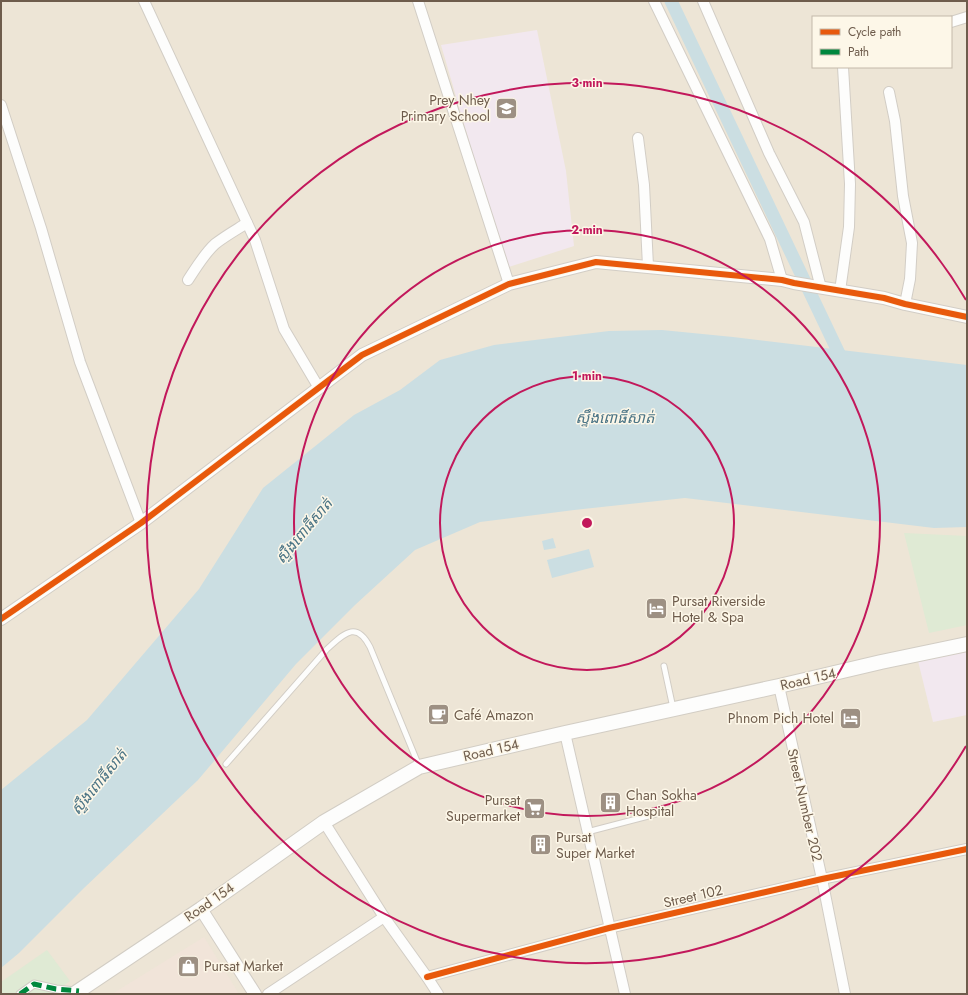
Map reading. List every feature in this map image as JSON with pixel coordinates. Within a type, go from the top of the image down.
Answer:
[{"type":"main road","name":"Road 154","points":[[78,993],[201,909],[324,822],[419,767],[881,662],[967,644]]},
{"type":"street","points":[[144,1],[255,240],[284,329],[319,388]]},
{"type":"street","points":[[418,1],[509,284]]},
{"type":"street","points":[[654,1],[770,239],[782,280]]},
{"type":"street","points":[[703,1],[769,153],[804,222],[817,287]]},
{"type":"street","points":[[952,22],[967,17]]},
{"type":"street","points":[[840,291],[849,227],[850,184],[843,68]]},
{"type":"street","points":[[889,92],[895,121],[902,196],[912,243],[910,279],[905,304]]},
{"type":"street","points":[[1,105],[41,228],[80,362],[141,522]]},
{"type":"street","points":[[638,138],[644,184],[648,266]]},
{"type":"street","points":[[188,280],[199,262],[214,245],[226,235],[247,223]]},
{"type":"street","points":[[1,619],[141,522],[362,355],[509,284],[596,262],[782,280],[884,298],[967,317]]},
{"type":"street","name":"Street Number 202","points":[[779,686],[846,994]]},
{"type":"street","points":[[565,733],[625,994]]},
{"type":"street","points":[[324,822],[384,917],[427,976],[438,994]]},
{"type":"street","name":"Street 102","points":[[427,976],[609,928],[822,879],[967,849]]},
{"type":"street","points":[[201,909],[254,994]]},
{"type":"street","points":[[268,994],[384,917]]},
{"type":"street","points":[[20,994],[34,984],[78,993]]},
{"type":"lane","points":[[226,764],[327,648],[343,635],[352,632],[359,632],[365,637],[370,647],[419,767]]},
{"type":"lane","points":[[664,666],[673,709]]},
{"type":"lane","points":[[587,832],[656,814]]},
{"type":"shaded area","points":[[1,1],[967,1],[967,994],[1,994]]},
{"type":"shaded area","name":"Prey Nhey Primary School","points":[[537,30],[566,171],[574,246],[506,268],[441,45]]},
{"type":"shaded area","points":[[967,651],[967,715],[933,722],[918,661]]},
{"type":"shaded area","name":"Pursat Market","points":[[204,937],[239,994],[112,994]]},
{"type":"green space","points":[[904,533],[967,536],[967,625],[929,633]]},
{"type":"green space","points":[[47,950],[70,981],[51,994],[1,994],[1,982]]},
{"type":"water","name":"ស្ទឹងពោធិ៍សាត់","points":[[662,330],[967,365],[967,527],[934,528],[685,498],[480,522],[415,550],[355,605],[296,664],[198,780],[84,888],[19,953],[1,968],[1,790],[87,720],[199,589],[263,488],[354,415],[400,390],[440,360],[494,345],[609,331]]},
{"type":"water","points":[[553,538],[556,548],[544,550],[542,541]]},
{"type":"water","points":[[589,549],[594,567],[552,578],[547,560]]},
{"type":"waterway","points":[[671,1],[845,366]]},
{"type":"marked path","points":[[20,994],[34,984],[56,989],[79,991]]},
{"type":"cycle path","points":[[1,619],[141,523],[362,355],[509,284],[596,262],[782,280],[884,298],[967,317]]},
{"type":"cycle path","points":[[427,977],[609,928],[822,879],[967,849]]},
{"type":"place","name":"Prey Nhey Primary School","points":[[506,108]]},
{"type":"place","name":"Pursat Riverside Hotel & Spa","points":[[656,609]]},
{"type":"place","name":"Café Amazon","points":[[439,715]]},
{"type":"place","name":"Phnom Pich Hotel","points":[[850,718]]},
{"type":"place","name":"Chan Sokha Hospital","points":[[610,803]]},
{"type":"place","name":"Pursat Supermarket","points":[[535,808]]},
{"type":"place","name":"Pursat Super Market","points":[[541,845]]},
{"type":"place","name":"Pursat Market","points":[[189,966]]}]
